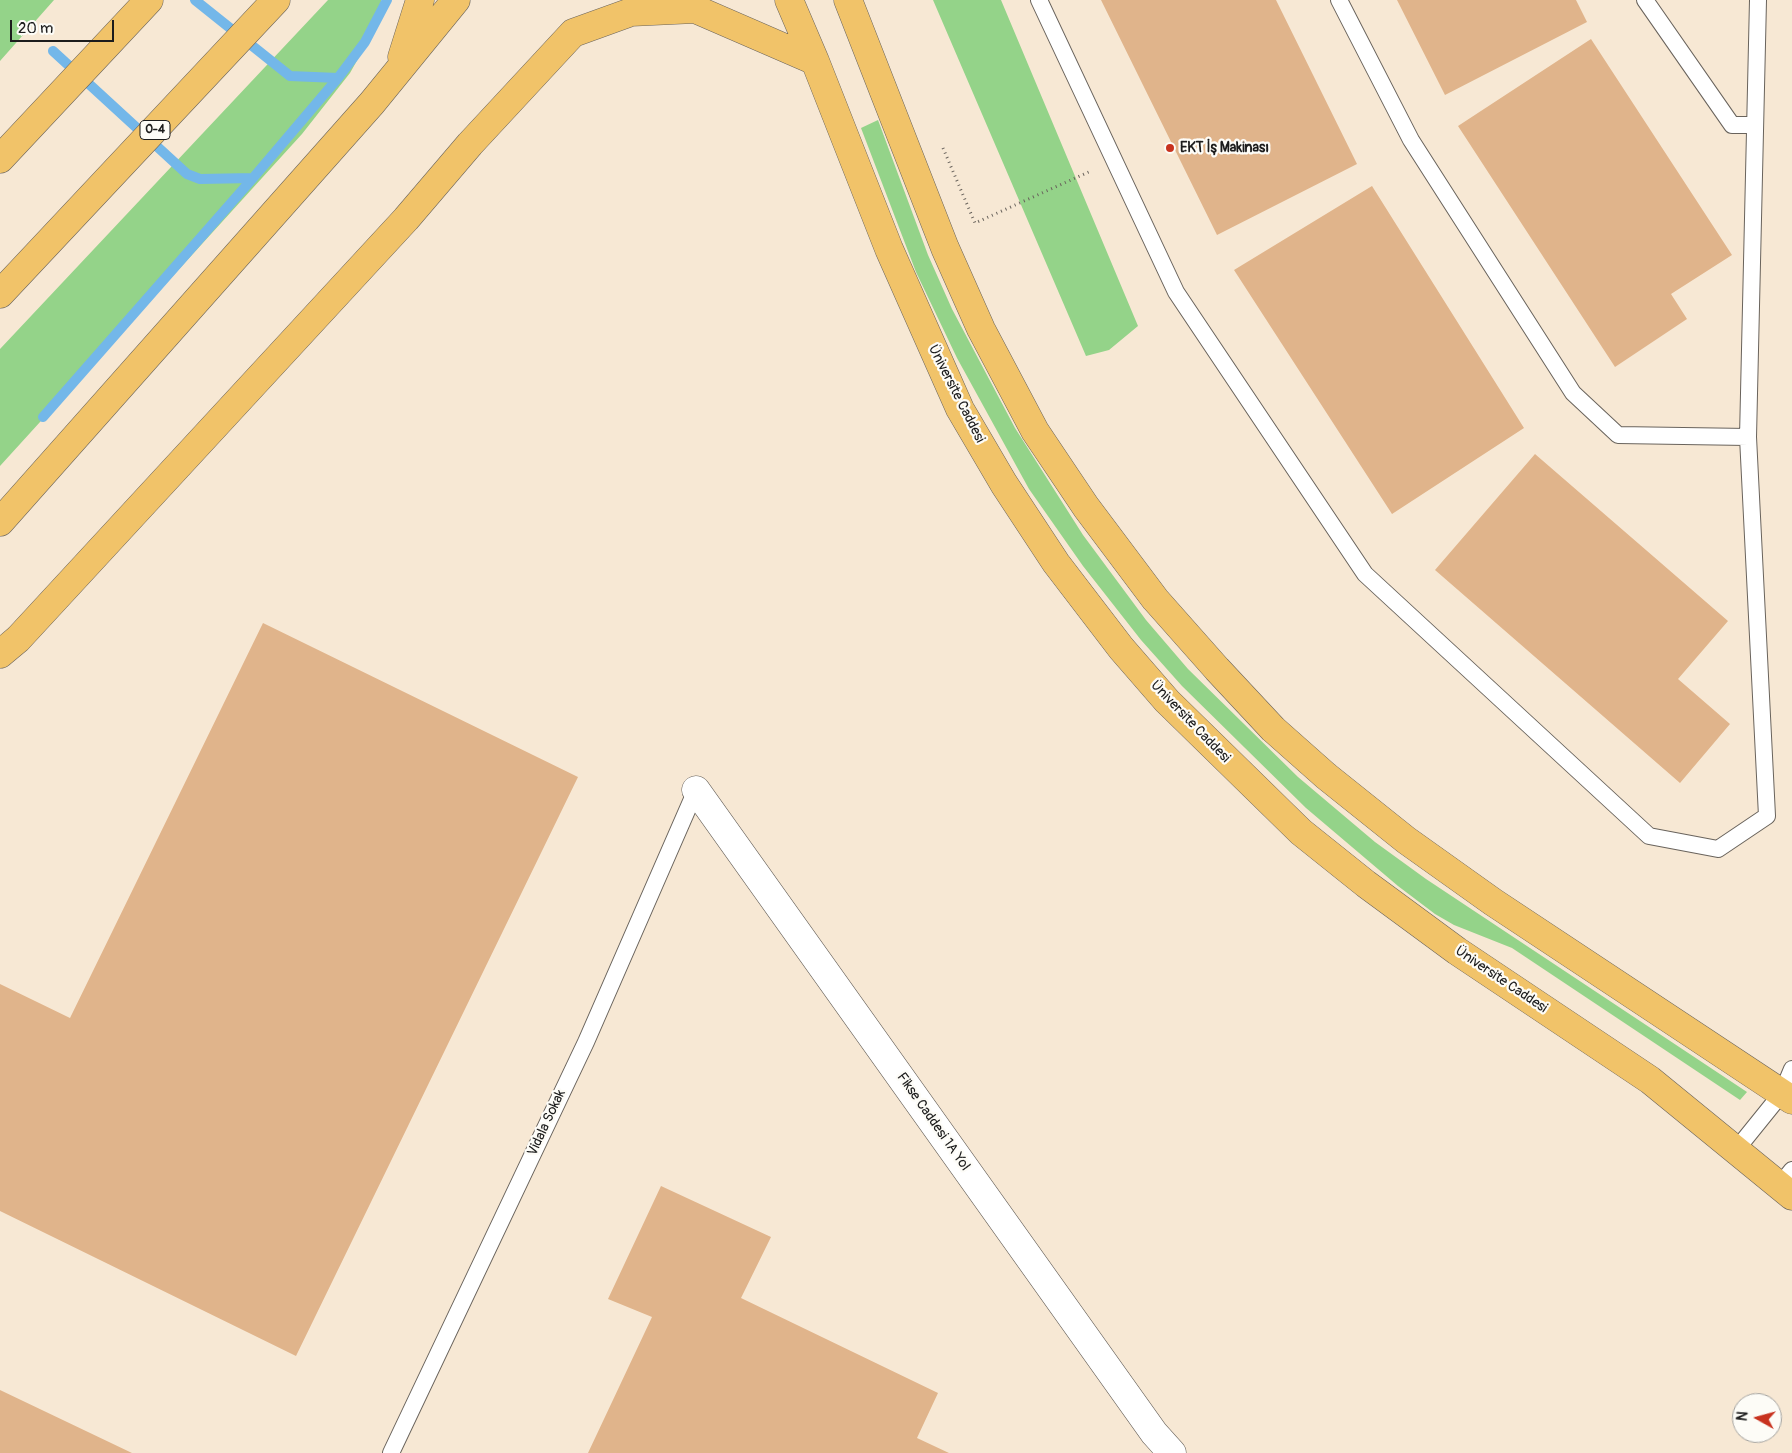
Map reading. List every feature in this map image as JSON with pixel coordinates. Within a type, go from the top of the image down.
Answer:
[{"type":"main road","points":[[0,159],[149,0]]},
{"type":"main road","name":"O-4","points":[[0,294],[34,260],[276,0]]},
{"type":"main road","points":[[396,73],[420,0]]},
{"type":"main road","points":[[0,522],[396,73],[456,0]]},
{"type":"main road","name":"Üniversite Caddesi","points":[[789,0],[924,332],[960,409],[1004,484],[1056,563],[1121,648],[1168,701],[1301,832],[1457,951],[1650,1080],[1736,1150],[1788,1184]]},
{"type":"main road","points":[[848,0],[945,248],[981,329],[1035,431],[1086,507],[1155,599],[1216,669],[1273,729],[1326,776],[1406,840],[1518,918],[1789,1087]]},
{"type":"main road","points":[[0,654],[18,639],[406,219],[470,144],[573,33],[630,12],[695,9],[815,61]]},
{"type":"street","name":"Fikse Caddesi 1A Yol","points":[[696,790],[1148,1425],[1172,1453]]},
{"type":"lane","points":[[1039,0],[1176,292],[1364,574],[1649,836],[1718,849],[1767,816],[1748,438],[1758,0]]},
{"type":"lane","points":[[1340,0],[1411,140],[1573,393],[1618,435],[1748,438]]},
{"type":"lane","points":[[1645,0],[1732,125],[1755,126]]},
{"type":"lane","name":"Vidala Sokak","points":[[391,1453],[582,1051],[696,790]]},
{"type":"lane","points":[[1736,1150],[1789,1087]]},
{"type":"path","points":[[940,141],[975,223],[1115,161]]},
{"type":"green space","points":[[0,0],[54,0],[0,61]]},
{"type":"green space","points":[[328,0],[381,0],[382,16],[350,73],[302,134],[0,466],[0,349]]},
{"type":"green space","points":[[933,0],[1001,0],[1138,326],[1109,350],[1086,356]]},
{"type":"green space","points":[[878,120],[928,255],[952,309],[1015,428],[1083,535],[1146,620],[1188,669],[1298,777],[1375,842],[1426,879],[1747,1092],[1740,1100],[1512,948],[1454,925],[1435,914],[1398,886],[1306,808],[1182,686],[1141,640],[1083,566],[1029,489],[957,358],[916,272],[861,128]]},
{"type":"building","points":[[1101,0],[1276,0],[1357,164],[1217,235]]},
{"type":"building","points":[[1397,0],[1576,0],[1587,22],[1445,95]]},
{"type":"building","points":[[1591,39],[1732,255],[1671,294],[1687,319],[1615,367],[1458,126]]},
{"type":"building","points":[[1372,186],[1524,428],[1392,514],[1234,270]]},
{"type":"building","points":[[1535,454],[1728,621],[1678,679],[1730,724],[1680,783],[1435,570]]},
{"type":"building","points":[[263,623],[578,777],[296,1356],[0,1211],[0,984],[70,1018]]},
{"type":"building","points":[[661,1186],[771,1237],[741,1298],[938,1393],[917,1438],[949,1453],[588,1453],[652,1317],[608,1299]]},
{"type":"building","points":[[0,1390],[132,1453],[0,1453]]},
{"type":"waterway","points":[[195,0],[290,76],[338,78]]},
{"type":"waterway","points":[[43,417],[253,178],[338,78],[365,42],[387,0]]},
{"type":"waterway","points":[[53,51],[187,174],[200,179],[253,178]]},
{"type":"place","name":"EKT İş Makinası","points":[[1170,148]]}]
